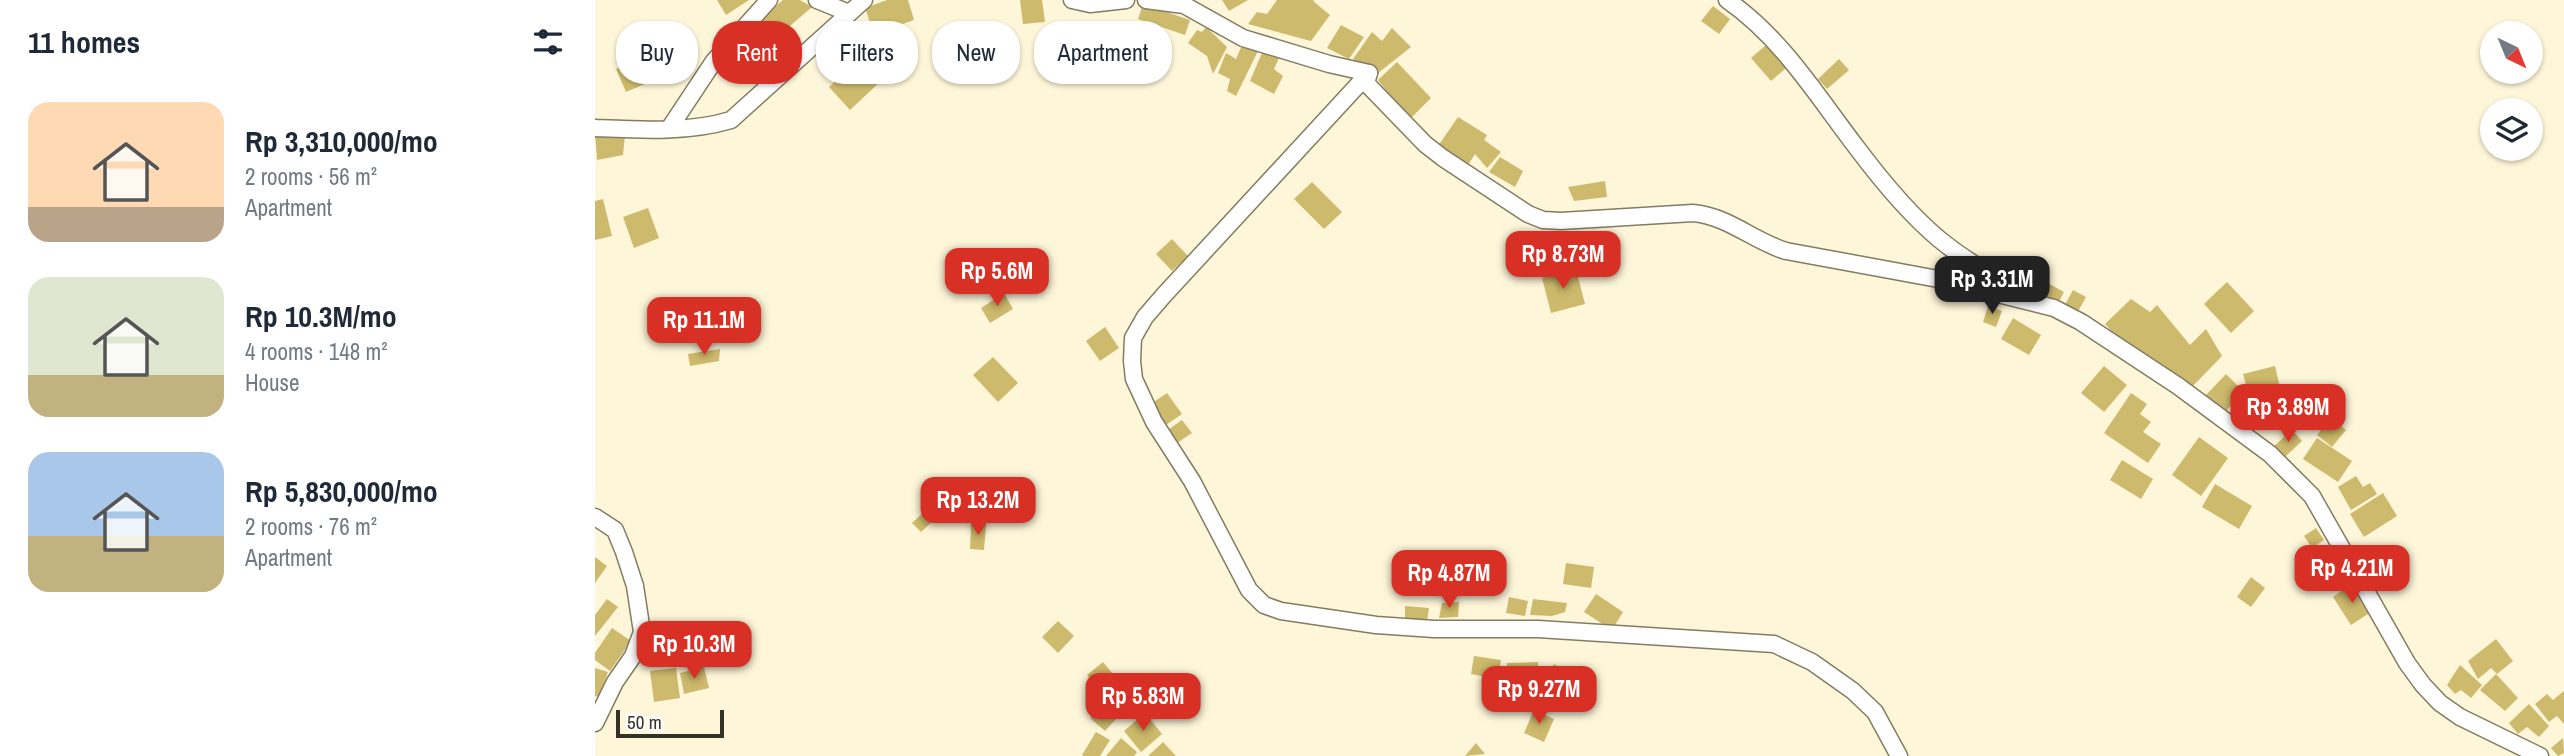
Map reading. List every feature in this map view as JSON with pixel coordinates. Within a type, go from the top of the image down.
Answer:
[{"type":"street","points":[[669,129],[714,61],[769,0]]},
{"type":"street","points":[[817,0],[849,13]]},
{"type":"street","points":[[595,128],[669,129],[731,120],[864,0]]},
{"type":"street","points":[[1072,0],[1090,4],[1126,0]]},
{"type":"street","points":[[1146,0],[1184,5],[1243,38],[1329,64],[1370,73]]},
{"type":"street","points":[[1727,0],[1750,15],[1789,57],[1858,150],[1897,197],[1939,239],[1985,272],[2081,322],[2179,386],[2270,454],[2312,496],[2393,640],[2423,685],[2440,703],[2460,718],[2540,756]]},
{"type":"street","points":[[1370,73],[1366,83],[1425,144],[1495,193],[1528,214],[1543,220],[1693,213],[1709,215],[1723,219],[1770,246],[1786,251],[1938,279],[2054,308]]},
{"type":"street","points":[[1370,73],[1164,295],[1145,317],[1133,338],[1134,379],[1154,422],[1192,481],[1249,590],[1264,605],[1281,611],[1376,625],[1434,629],[1538,629],[1774,644],[1812,662],[1853,691],[1875,712],[1899,756]]},
{"type":"street","points":[[595,517],[615,530],[624,552],[635,586],[642,632],[633,656],[615,682],[595,723]]},
{"type":"building","points":[[717,0],[749,0],[726,15]]},
{"type":"building","points":[[783,0],[800,0],[812,7],[796,21],[759,21]]},
{"type":"building","points":[[887,0],[908,0],[914,20],[870,21],[865,8]]},
{"type":"building","points":[[1020,0],[1042,0],[1045,21],[1023,24]]},
{"type":"building","points":[[1222,0],[1248,0],[1229,11]]},
{"type":"building","points":[[1277,0],[1315,0],[1313,1],[1330,15],[1311,41],[1248,24],[1257,12],[1267,14]]},
{"type":"building","points":[[1143,4],[1190,20],[1185,35],[1172,31],[1172,21],[1138,19]]},
{"type":"building","points":[[1713,6],[1730,19],[1719,34],[1701,21]]},
{"type":"building","points":[[1341,25],[1364,37],[1349,59],[1327,48]]},
{"type":"building","points":[[1206,27],[1227,47],[1213,74],[1207,56],[1188,43],[1197,30],[1202,32]]},
{"type":"building","points":[[1392,28],[1411,47],[1378,73],[1353,59],[1372,32],[1382,41]]},
{"type":"building","points":[[1243,43],[1259,49],[1236,96],[1227,91],[1230,79],[1218,73],[1226,53],[1236,59]]},
{"type":"building","points":[[1766,45],[1786,68],[1771,81],[1751,58]]},
{"type":"building","points":[[1264,48],[1279,58],[1274,69],[1283,76],[1274,94],[1250,81]]},
{"type":"building","points":[[1839,59],[1849,70],[1827,89],[1818,79]]},
{"type":"building","points":[[1397,62],[1431,98],[1409,120],[1378,80]]},
{"type":"building","points":[[623,84],[645,84],[626,92]]},
{"type":"building","points":[[832,84],[878,84],[850,110],[829,87]]},
{"type":"building","points":[[1458,117],[1487,135],[1484,140],[1501,152],[1487,168],[1475,154],[1468,165],[1438,146]]},
{"type":"building","points":[[595,133],[625,135],[623,155],[597,160]]},
{"type":"building","points":[[1500,157],[1523,171],[1515,187],[1489,172]]},
{"type":"building","points":[[1605,181],[1607,197],[1574,201],[1568,187]]},
{"type":"building","points":[[1312,182],[1342,212],[1324,229],[1294,199]]},
{"type":"building","points":[[603,199],[612,236],[595,240],[595,201]]},
{"type":"building","points":[[648,208],[659,238],[634,248],[623,217]]},
{"type":"building","points":[[1172,239],[1188,256],[1172,271],[1156,254]]},
{"type":"building","points":[[1576,269],[1585,304],[1551,313],[1542,278]]},
{"type":"building","points":[[2033,275],[2064,292],[2056,307],[2025,290]]},
{"type":"building","points":[[2227,282],[2254,311],[2231,333],[2204,304]]},
{"type":"building","points":[[2073,290],[2086,297],[2075,317],[2062,310]]},
{"type":"building","points":[[1004,293],[1013,309],[990,323],[981,308]]},
{"type":"building","points":[[2131,299],[2150,312],[2157,305],[2190,345],[2206,329],[2222,356],[2191,388],[2117,337],[2105,324]]},
{"type":"building","points":[[1988,306],[2002,311],[1996,327],[1983,322]]},
{"type":"building","points":[[2013,318],[2041,335],[2029,355],[2001,339]]},
{"type":"building","points":[[1105,327],[1119,348],[1100,361],[1086,341]]},
{"type":"building","points":[[720,349],[719,361],[690,366],[688,354]]},
{"type":"building","points":[[993,357],[1018,383],[998,402],[973,375]]},
{"type":"building","points":[[2104,366],[2127,385],[2104,412],[2081,393]]},
{"type":"building","points":[[2275,366],[2282,396],[2251,404],[2243,374]]},
{"type":"building","points":[[2226,374],[2244,392],[2223,414],[2205,396]]},
{"type":"building","points":[[1167,393],[1182,414],[1166,425],[1151,404]]},
{"type":"building","points":[[2131,393],[2147,404],[2140,414],[2151,422],[2143,432],[2161,444],[2148,463],[2104,433]]},
{"type":"building","points":[[2331,417],[2346,430],[2332,447],[2317,435]]},
{"type":"building","points":[[1182,420],[1192,433],[1174,445],[1165,432]]},
{"type":"building","points":[[2292,430],[2302,441],[2284,458],[2274,446]]},
{"type":"building","points":[[2199,437],[2228,458],[2201,496],[2172,475]]},
{"type":"building","points":[[2317,438],[2352,461],[2338,482],[2303,459]]},
{"type":"building","points":[[2122,460],[2153,479],[2141,499],[2110,480]]},
{"type":"building","points":[[2356,476],[2363,487],[2370,483],[2377,494],[2351,510],[2338,487]]},
{"type":"building","points":[[2215,484],[2252,506],[2239,529],[2202,507]]},
{"type":"building","points":[[2383,493],[2397,516],[2364,537],[2350,514]]},
{"type":"building","points":[[926,510],[935,519],[921,532],[912,523]]},
{"type":"building","points":[[971,524],[986,525],[984,550],[970,549]]},
{"type":"building","points":[[2316,528],[2324,540],[2312,548],[2304,536]]},
{"type":"building","points":[[595,557],[607,566],[595,583]]},
{"type":"building","points":[[2336,558],[2349,579],[2330,591],[2316,570]]},
{"type":"building","points":[[1566,563],[1594,567],[1591,588],[1563,584]]},
{"type":"building","points":[[2251,577],[2265,588],[2251,607],[2237,597]]},
{"type":"building","points":[[2352,584],[2371,612],[2351,625],[2333,597]]},
{"type":"building","points":[[1596,594],[1623,612],[1612,630],[1584,612]]},
{"type":"building","points":[[1509,597],[1528,601],[1525,616],[1506,613]]},
{"type":"building","points":[[607,599],[618,607],[595,636],[595,615]]},
{"type":"building","points":[[1533,599],[1567,603],[1565,612],[1552,616],[1530,615]]},
{"type":"building","points":[[1459,602],[1458,617],[1439,618],[1442,603]]},
{"type":"building","points":[[1405,606],[1429,608],[1427,621],[1405,622]]},
{"type":"building","points":[[1058,621],[1074,636],[1058,653],[1042,637]]},
{"type":"building","points":[[612,628],[631,641],[610,671],[595,660],[595,653]]},
{"type":"building","points":[[685,638],[696,651],[683,662],[671,648]]},
{"type":"building","points":[[2496,639],[2513,661],[2497,674],[2491,668],[2478,679],[2468,661]]},
{"type":"building","points":[[1474,656],[1501,660],[1498,679],[1471,674]]},
{"type":"building","points":[[1103,662],[1117,679],[1100,692],[1087,675]]},
{"type":"building","points":[[1538,662],[1539,685],[1508,686],[1507,663]]},
{"type":"building","points":[[1554,664],[1575,676],[1562,701],[1540,690]]},
{"type":"building","points":[[2460,665],[2482,685],[2471,698],[2461,690],[2455,694],[2447,685]]},
{"type":"building","points":[[704,667],[709,688],[684,694],[680,673]]},
{"type":"building","points":[[595,668],[608,672],[599,697],[595,696]]},
{"type":"building","points":[[676,668],[680,698],[654,702],[650,671]]},
{"type":"building","points":[[2496,674],[2518,698],[2505,711],[2480,690]]},
{"type":"building","points":[[1122,683],[1137,696],[1105,731],[1090,718]]},
{"type":"building","points":[[2564,691],[2564,724],[2557,716],[2549,722],[2535,704],[2547,694],[2553,700]]},
{"type":"building","points":[[2529,704],[2549,726],[2539,737],[2527,727],[2518,734],[2509,723]]},
{"type":"building","points":[[1534,710],[1554,719],[1544,742],[1524,733]]},
{"type":"building","points":[[1145,713],[1162,734],[1141,752],[1124,731]]},
{"type":"building","points":[[1096,732],[1110,740],[1100,756],[1082,755]]},
{"type":"building","points":[[1121,738],[1137,752],[1134,756],[1106,756]]},
{"type":"building","points":[[2563,738],[2564,753],[2558,756],[2551,748]]},
{"type":"building","points":[[1163,742],[1176,756],[1148,756]]},
{"type":"building","points":[[1476,743],[1485,754],[1465,756]]}]
